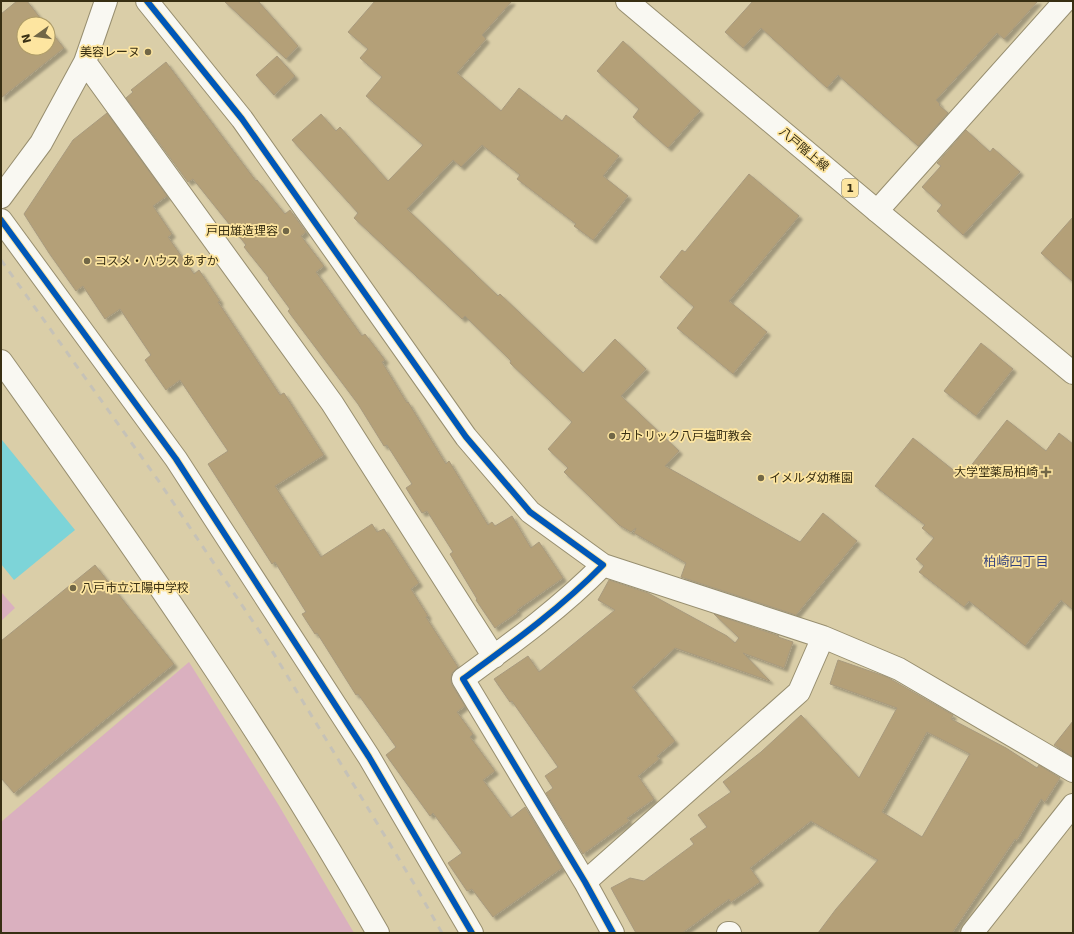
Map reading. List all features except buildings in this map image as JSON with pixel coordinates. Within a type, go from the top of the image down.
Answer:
[{"type":"street","points":[[1,198],[40,143],[85,62],[106,1]]},
{"type":"street","points":[[147,1],[242,119],[466,437],[530,512],[603,566],[823,637],[899,669],[1073,771]]},
{"type":"street","name":"八戸階上線","points":[[627,1],[1073,373]]},
{"type":"street","points":[[877,211],[1065,1]]},
{"type":"street","points":[[85,62],[332,403],[494,657]]},
{"type":"street","points":[[1,220],[176,459],[369,757],[472,933]]},
{"type":"street","points":[[1,361],[103,503],[260,737],[378,933]]},
{"type":"street","points":[[603,566],[579,589],[494,657],[463,679],[585,882],[613,933]]},
{"type":"street","points":[[585,882],[799,692],[823,637]]},
{"type":"street","points":[[972,933],[1073,805]]},
{"type":"shaded area","points":[[1,592],[15,608],[1,621]]},
{"type":"shaded area","points":[[189,662],[278,804],[354,933],[1,933],[1,822]]},
{"type":"water","points":[[2,440],[75,530],[14,580],[1,564]]},
{"type":"railway","points":[[1,260],[158,480],[266,641],[416,887],[442,933]]},
{"type":"cycle path","points":[[147,1],[242,119],[466,437],[530,512],[603,565],[553,611],[463,679],[585,882],[613,933]]},
{"type":"cycle path","points":[[1,220],[176,459],[369,757],[472,933]]},
{"type":"place","name":"美容レーヌ","points":[[148,52]]},
{"type":"place","name":"戸田雄造理容","points":[[286,231]]},
{"type":"place","name":"コスメ・ハウス あすか","points":[[87,261]]},
{"type":"place","name":"カトリック八戸塩町教会","points":[[612,436]]},
{"type":"place","name":"大学堂薬局柏崎","points":[[1046,472]]},
{"type":"place","name":"イメルダ幼稚園","points":[[761,478]]},
{"type":"place","name":"八戸市立江陽中学校","points":[[73,588]]},
{"type":"district","name":"柏崎四丁目","points":[[1016,561]]}]
